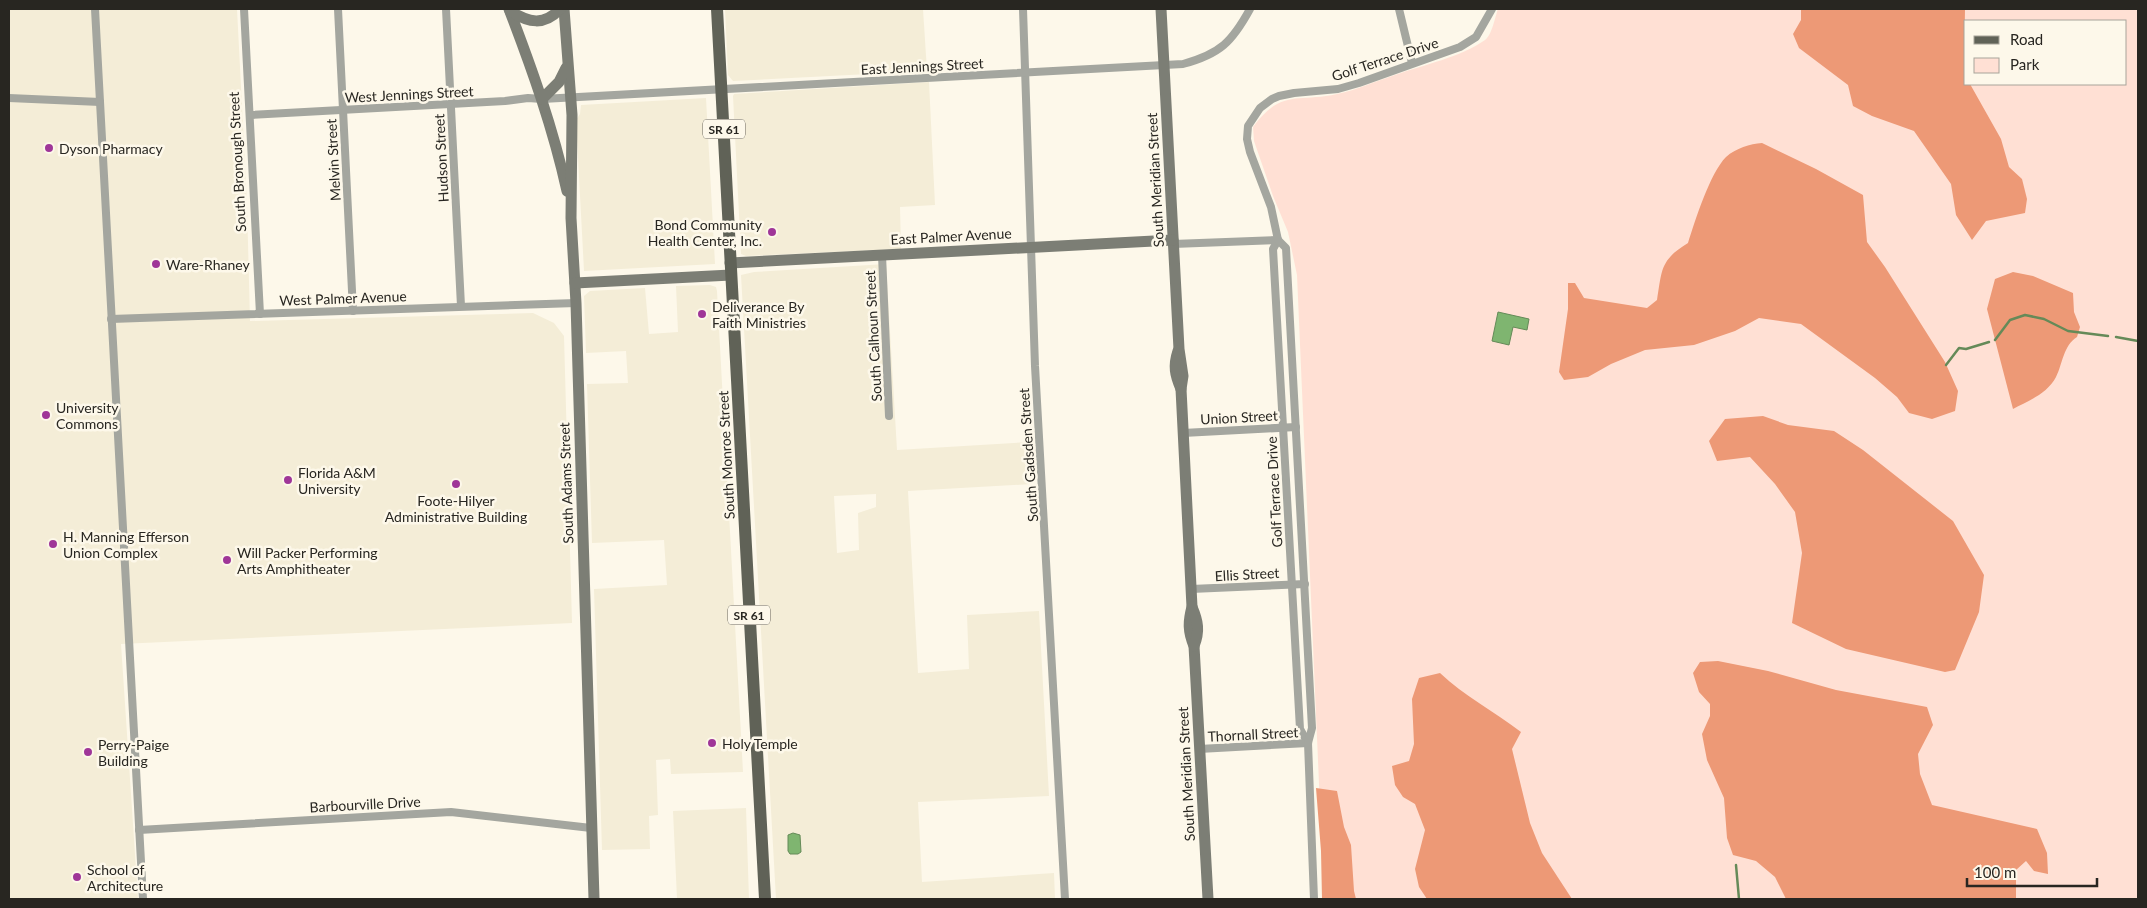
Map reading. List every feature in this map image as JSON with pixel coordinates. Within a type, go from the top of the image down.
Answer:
[{"type":"main road","name":"South Monroe Street","points":[[717,9],[765,899]]},
{"type":"street","points":[[96,9],[143,899]]},
{"type":"street","name":"South Bronough Street","points":[[244,9],[260,314]]},
{"type":"street","name":"Melvin Street","points":[[338,9],[353,311]]},
{"type":"street","name":"Hudson Street","points":[[446,9],[461,306]]},
{"type":"street","points":[[510,10],[523,20],[540,21],[552,17],[562,9]]},
{"type":"street","name":"South Adams Street","points":[[562,9],[566,66],[571,97],[570,218],[576,302],[594,899]]},
{"type":"street","name":"South Gadsden Street","points":[[1023,9],[1035,366],[1065,899]]},
{"type":"street","name":"South Meridian Street","points":[[1161,9],[1179,350],[1174,362],[1175,376],[1181,389],[1192,607],[1188,621],[1188,633],[1194,646],[1208,899]]},
{"type":"street","name":"East Jennings Street","points":[[571,97],[1026,73],[1192,62],[1217,51],[1232,39],[1250,9]]},
{"type":"street","points":[[1399,9],[1412,63]]},
{"type":"street","name":"Golf Terrace Drive","points":[[1314,899],[1308,743],[1312,728],[1286,248],[1278,240],[1271,207],[1250,152],[1247,132],[1252,118],[1266,103],[1280,96],[1338,89],[1452,50],[1471,41],[1492,9]]},
{"type":"street","points":[[510,10],[542,99],[561,162],[570,218]]},
{"type":"street","points":[[542,99],[559,82],[566,66]]},
{"type":"street","name":"West Jennings Street","points":[[250,115],[571,97]]},
{"type":"street","points":[[9,98],[100,102]]},
{"type":"street","name":"Golf Terrace Drive","points":[[1278,240],[1273,249],[1300,729],[1308,743]]},
{"type":"street","name":"East Palmer Avenue","points":[[575,283],[882,255],[1032,246],[1278,240]]},
{"type":"street","name":"South Calhoun Street","points":[[882,255],[889,416]]},
{"type":"street","name":"West Palmer Avenue","points":[[111,319],[576,302]]},
{"type":"street","name":"Union Street","points":[[1183,433],[1296,427]]},
{"type":"street","name":"Ellis Street","points":[[1191,589],[1305,584]]},
{"type":"street","name":"Thornall Street","points":[[1199,749],[1308,743]]},
{"type":"street","name":"Barbourville Drive","points":[[139,830],[452,812],[591,828]]},
{"type":"shaded area","name":"Florida A&M University","points":[[9,9],[237,9],[247,204],[250,321],[533,313],[554,323],[564,336],[572,623],[121,644],[138,899],[9,899]]},
{"type":"shaded area","points":[[725,9],[923,9],[927,71],[733,81],[728,75]]},
{"type":"shaded area","points":[[1801,9],[1965,9],[1964,85],[1971,85],[2001,139],[2009,167],[2022,179],[2027,199],[2025,213],[1986,221],[1972,240],[1956,215],[1951,184],[1914,131],[1872,116],[1853,106],[1848,85],[1799,48],[1793,34],[1801,20]]},
{"type":"shaded area","points":[[929,82],[935,205],[900,207],[901,249],[746,256],[741,254],[734,94]]},
{"type":"shaded area","points":[[706,98],[715,264],[584,271],[576,120],[580,114],[581,105]]},
{"type":"shaded area","points":[[1762,143],[1816,169],[1863,195],[1867,242],[1945,362],[1958,391],[1955,411],[1932,419],[1909,413],[1897,397],[1875,378],[1801,324],[1759,318],[1735,331],[1694,345],[1645,350],[1611,364],[1588,377],[1564,380],[1559,372],[1568,309],[1568,283],[1575,283],[1584,298],[1647,308],[1657,300],[1662,273],[1667,261],[1688,243],[1704,198],[1720,164],[1726,157],[1739,149],[1748,145]]},
{"type":"shaded area","points":[[886,264],[897,450],[1030,442],[1032,484],[908,491],[918,673],[969,669],[967,615],[1039,611],[1049,796],[918,802],[922,882],[1054,873],[1055,899],[776,899],[741,275],[754,272]],"holes":[[[876,494],[876,507],[858,513],[859,550],[837,553],[834,496]]]},
{"type":"shaded area","points":[[2013,272],[2033,276],[2073,293],[2074,312],[2080,327],[2077,337],[2066,350],[2056,377],[2048,388],[2013,409],[1987,309],[1995,279]]},
{"type":"shaded area","points":[[710,285],[716,287],[717,291],[743,772],[671,774],[670,759],[656,760],[658,815],[649,816],[650,849],[602,850],[594,589],[667,585],[664,540],[592,543],[587,384],[628,383],[626,351],[586,353],[584,296],[590,291],[645,288],[649,334],[678,332],[676,286]]},
{"type":"shaded area","points":[[1498,312],[1529,319],[1527,330],[1513,327],[1509,345],[1492,341]]},
{"type":"shaded area","points":[[1763,416],[1788,425],[1834,431],[1863,450],[1953,521],[1984,575],[1979,612],[1955,670],[1945,672],[1846,649],[1792,623],[1802,553],[1795,512],[1775,484],[1750,457],[1717,461],[1709,441],[1725,419]]},
{"type":"shaded area","points":[[1718,661],[1768,671],[1836,690],[1927,707],[1933,725],[1918,754],[1920,774],[1932,805],[2037,829],[2047,853],[2048,874],[2034,871],[2026,861],[2016,870],[2016,899],[1786,899],[1775,877],[1756,861],[1733,855],[1727,838],[1724,798],[1707,760],[1702,734],[1710,716],[1710,704],[1699,692],[1693,673],[1700,662]]},
{"type":"shaded area","points":[[1440,673],[1459,689],[1521,732],[1512,749],[1530,823],[1542,853],[1572,899],[1427,899],[1419,887],[1415,869],[1425,830],[1415,804],[1403,797],[1395,785],[1392,766],[1409,761],[1414,744],[1412,699],[1419,678]]},
{"type":"shaded area","points":[[1316,788],[1337,791],[1344,827],[1351,845],[1356,899],[1322,899],[1321,851]]},
{"type":"shaded area","points":[[746,808],[749,899],[677,899],[673,811]]},
{"type":"shaded area","points":[[793,833],[800,835],[801,852],[798,854],[790,854],[788,851],[788,835]]},
{"type":"green space","points":[[1498,9],[2138,9],[2138,899],[1324,899],[1297,275],[1288,232],[1254,141],[1253,127],[1263,115],[1282,102],[1291,99],[1344,92],[1442,60],[1465,51],[1485,40],[1491,30]]},
{"type":"waterway","points":[[1995,340],[2010,320],[2025,315],[2044,319],[2068,331],[2108,336]]},
{"type":"waterway","points":[[2116,337],[2138,341]]},
{"type":"waterway","points":[[1946,365],[1959,348],[1966,349],[1989,342]]},
{"type":"waterway","points":[[1736,865],[1739,899]]},
{"type":"place","name":"Dyson Pharmacy","points":[[49,148]]},
{"type":"place","name":"Bond Community Health Center, Inc.","points":[[772,232]]},
{"type":"place","name":"Ware-Rhaney","points":[[156,264]]},
{"type":"place","name":"Deliverance By Faith Ministries","points":[[702,314]]},
{"type":"place","name":"University Commons","points":[[46,415]]},
{"type":"place","name":"Florida A&M University","points":[[288,480]]},
{"type":"place","name":"Foote-Hilyer Administrative Building","points":[[456,484]]},
{"type":"place","name":"H. Manning Efferson Union Complex","points":[[53,544]]},
{"type":"place","name":"Will Packer Performing Arts Amphitheater","points":[[227,560]]},
{"type":"place","name":"Holy Temple","points":[[712,743]]},
{"type":"place","name":"Perry-Paige Building","points":[[88,752]]},
{"type":"place","name":"School of Architecture","points":[[77,877]]}]
